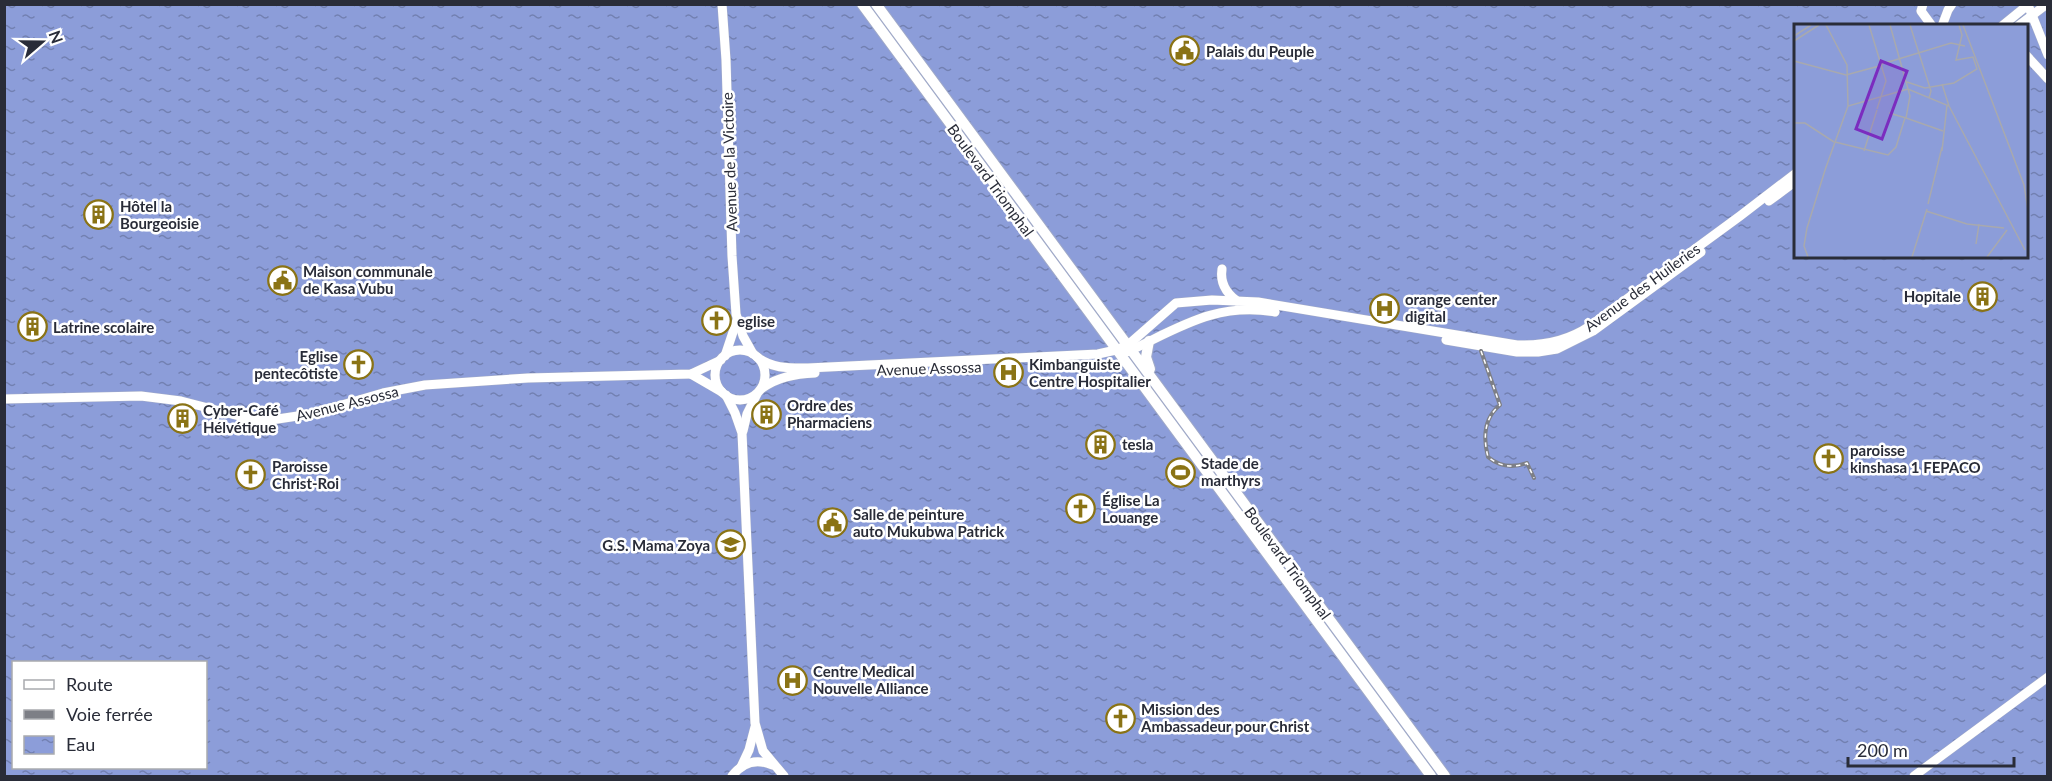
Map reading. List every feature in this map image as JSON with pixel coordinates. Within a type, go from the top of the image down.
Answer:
[{"type":"highway","name":"Boulevard Triomphal","points":[[862,4],[1431,777]]},
{"type":"highway","name":"Boulevard Triomphal","points":[[876,4],[1445,777]]},
{"type":"highway","points":[[1149,341],[1146,357],[1156,383]]},
{"type":"main road","name":"Avenue de la Victoire","points":[[722,4],[732,256],[737,320]]},
{"type":"main road","points":[[1923,4],[1921,11],[1931,24]]},
{"type":"main road","points":[[1943,24],[1952,4]]},
{"type":"main road","points":[[2021,24],[2047,4]]},
{"type":"main road","points":[[2004,24],[2028,5],[2048,55]]},
{"type":"main road","points":[[2028,57],[2048,79]]},
{"type":"main road","name":"Avenue des Huileries","points":[[1130,348],[1199,318],[1222,311],[1269,308],[1517,345],[1546,344],[1574,335],[1590,326],[1794,175]]},
{"type":"main road","name":"Avenue des Huileries","points":[[1130,348],[1163,313],[1176,303],[1237,301],[1511,351],[1557,349],[1593,331],[1794,182]]},
{"type":"main road","points":[[1222,269],[1223,284],[1237,301]]},
{"type":"main road","points":[[1163,313],[1175,330]]},
{"type":"main road","points":[[737,320],[755,356],[763,365],[765,375],[747,414],[742,433]]},
{"type":"main road","points":[[737,320],[716,374],[716,381],[735,413],[742,433],[755,723],[761,745],[773,765],[784,777]]},
{"type":"main road","name":"Avenue Assossa","points":[[808,370],[1090,355],[1118,353],[1130,348]]},
{"type":"main road","points":[[691,374],[742,350],[780,367],[808,370]]},
{"type":"main road","points":[[691,374],[739,400],[746,399],[776,380],[808,370]]},
{"type":"main road","name":"Avenue Assossa","points":[[4,399],[141,396],[192,404],[248,418],[271,420],[311,414],[383,393],[425,385],[528,378],[691,374]]},
{"type":"main road","points":[[1914,777],[2048,677]]},
{"type":"main road","points":[[732,777],[741,767],[749,750],[755,723]]},
{"type":"main road","points":[[741,767],[753,762],[773,765]]},
{"type":"water","points":[[5,5],[2047,5],[2047,776],[5,776]]},
{"type":"railway","points":[[1481,351],[1500,405],[1491,416],[1486,429],[1488,457],[1507,466],[1527,463],[1534,478]]},
{"type":"place","name":"Palais du Peuple","points":[[1185,51]]},
{"type":"place","name":"Hôtel la Bourgeoisie","points":[[99,215]]},
{"type":"place","name":"Maison communale de Kasa Vubu","points":[[282,280]]},
{"type":"place","name":"Hopitale","points":[[1982,296]]},
{"type":"place","name":"orange center digital","points":[[1384,308]]},
{"type":"place","name":"eglise","points":[[716,321]]},
{"type":"place","name":"Latrine scolaire","points":[[32,327]]},
{"type":"place","name":"Eglise pentecôtiste","points":[[359,365]]},
{"type":"place","name":"Kimbanguiste Centre Hospitalier","points":[[1008,373]]},
{"type":"place","name":"Ordre des Pharmaciens","points":[[766,414]]},
{"type":"place","name":"Cyber-Café Hélvétique","points":[[182,419]]},
{"type":"place","name":"tesla","points":[[1101,444]]},
{"type":"place","name":"paroisse kinshasa 1 FEPACO","points":[[1829,459]]},
{"type":"place","name":"Stade de marthyrs","points":[[1180,472]]},
{"type":"place","name":"Paroisse Christ-Roi","points":[[251,475]]},
{"type":"place","name":"Église La Louange","points":[[1081,509]]},
{"type":"place","name":"Salle de peinture auto Mukubwa Patrick","points":[[832,523]]},
{"type":"place","name":"G.S. Mama Zoya","points":[[731,545]]},
{"type":"place","name":"Centre Medical Nouvelle Alliance","points":[[792,680]]},
{"type":"place","name":"Mission des Ambassadeur pour Christ","points":[[1120,718]]}]
